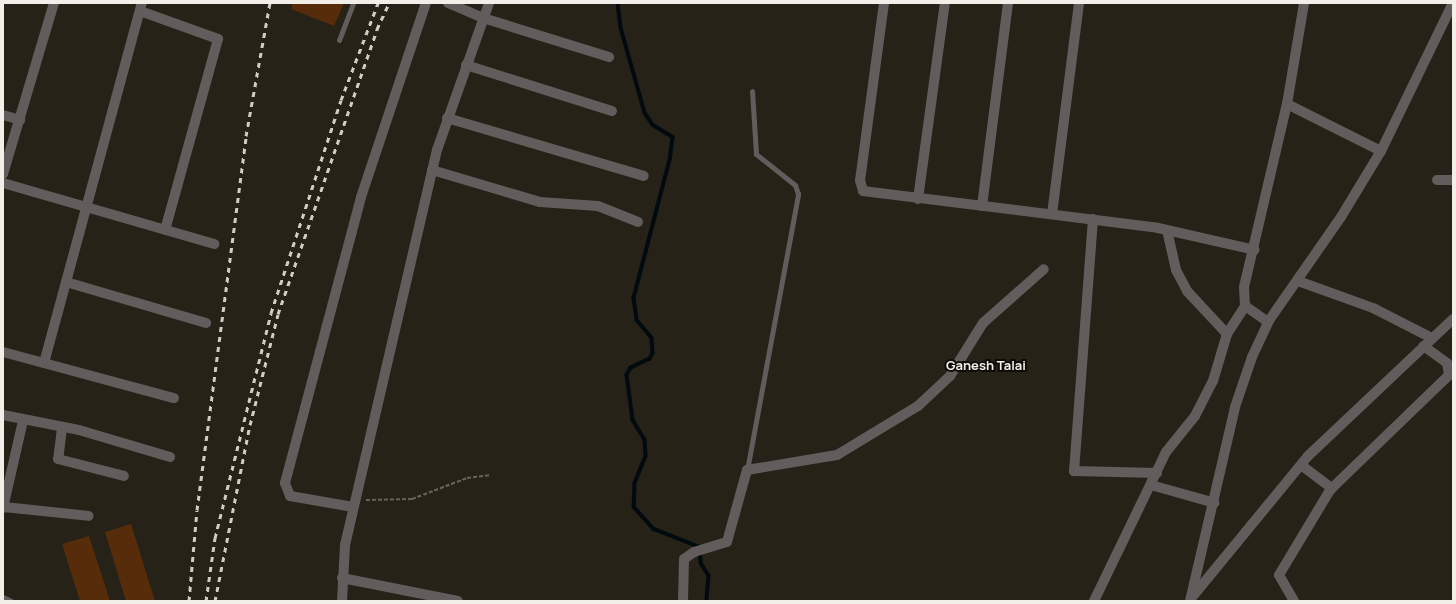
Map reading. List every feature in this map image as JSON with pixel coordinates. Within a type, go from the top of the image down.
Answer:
[{"type":"street","points":[[3,174],[54,3]]},
{"type":"street","points":[[354,503],[290,496],[285,482],[361,197],[426,3]]},
{"type":"street","points":[[448,3],[483,18],[609,57]]},
{"type":"street","points":[[342,601],[342,578],[354,503],[432,170],[447,118],[489,3]]},
{"type":"street","points":[[884,3],[860,180],[863,191],[872,194],[1093,219],[1167,230],[1255,250]]},
{"type":"street","points":[[918,199],[945,3]]},
{"type":"street","points":[[982,206],[1008,3]]},
{"type":"street","points":[[1052,214],[1079,3]]},
{"type":"street","points":[[1094,601],[1166,452],[1195,416],[1209,388],[1227,334],[1245,306],[1244,288],[1255,250],[1287,104],[1304,3]]},
{"type":"street","points":[[1191,599],[1215,503],[1235,407],[1268,322],[1298,282],[1381,151],[1453,3]]},
{"type":"street","points":[[44,363],[88,207],[141,7],[218,39],[165,230]]},
{"type":"street","points":[[466,65],[612,111]]},
{"type":"street","points":[[1287,104],[1381,151]]},
{"type":"street","points":[[3,115],[20,120]]},
{"type":"street","points":[[447,118],[644,176]]},
{"type":"street","points":[[432,170],[540,202],[598,206],[638,222]]},
{"type":"street","points":[[1437,180],[1453,180]]},
{"type":"street","points":[[3,183],[214,244]]},
{"type":"street","points":[[1093,219],[1074,471],[1157,473]]},
{"type":"street","points":[[1167,230],[1176,270],[1186,291],[1227,334]]},
{"type":"street","points":[[683,601],[684,559],[694,552],[721,545],[728,538],[747,470],[837,455],[918,406],[950,376],[983,323],[1044,269]]},
{"type":"street","points":[[66,282],[206,323]]},
{"type":"street","points":[[1298,282],[1373,308],[1432,338]]},
{"type":"street","points":[[1245,306],[1268,322]]},
{"type":"street","points":[[1191,599],[1301,465],[1453,319]]},
{"type":"street","points":[[1294,601],[1279,576],[1332,488],[1452,370],[1424,346]]},
{"type":"street","points":[[3,352],[174,398]]},
{"type":"street","points":[[3,415],[23,421],[62,428],[170,457]]},
{"type":"street","points":[[23,421],[4,508],[90,516]]},
{"type":"street","points":[[62,428],[58,459],[124,476]]},
{"type":"street","points":[[1301,465],[1332,488]]},
{"type":"street","points":[[1151,485],[1215,503]]},
{"type":"street","points":[[342,578],[458,601]]},
{"type":"lane","points":[[339,40],[353,3]]},
{"type":"lane","points":[[747,470],[798,194],[795,185],[756,154],[752,91]]},
{"type":"lane","points":[[3,597],[11,601]]},
{"type":"path","points":[[354,503],[412,499],[467,478],[491,475]]},
{"type":"building","points":[[293,3],[344,3],[334,26],[291,9]]},
{"type":"building","points":[[131,524],[155,601],[126,601],[105,532]]},
{"type":"building","points":[[89,536],[110,601],[80,601],[62,544]]},
{"type":"waterway","points":[[618,3],[621,28],[645,113],[653,125],[673,137],[670,160],[634,298],[637,320],[652,338],[653,353],[650,359],[631,368],[627,375],[633,420],[645,440],[646,456],[635,483],[634,507],[654,529],[700,547],[701,563],[709,576],[707,601]]},
{"type":"railway","points":[[189,601],[197,510],[246,136],[270,3]]},
{"type":"railway","points":[[206,601],[215,538],[271,313],[341,100],[378,3]]},
{"type":"railway","points":[[215,601],[250,425],[278,314],[377,29],[389,3]]},
{"type":"district","name":"Ganesh Talai","points":[[986,365]]}]
